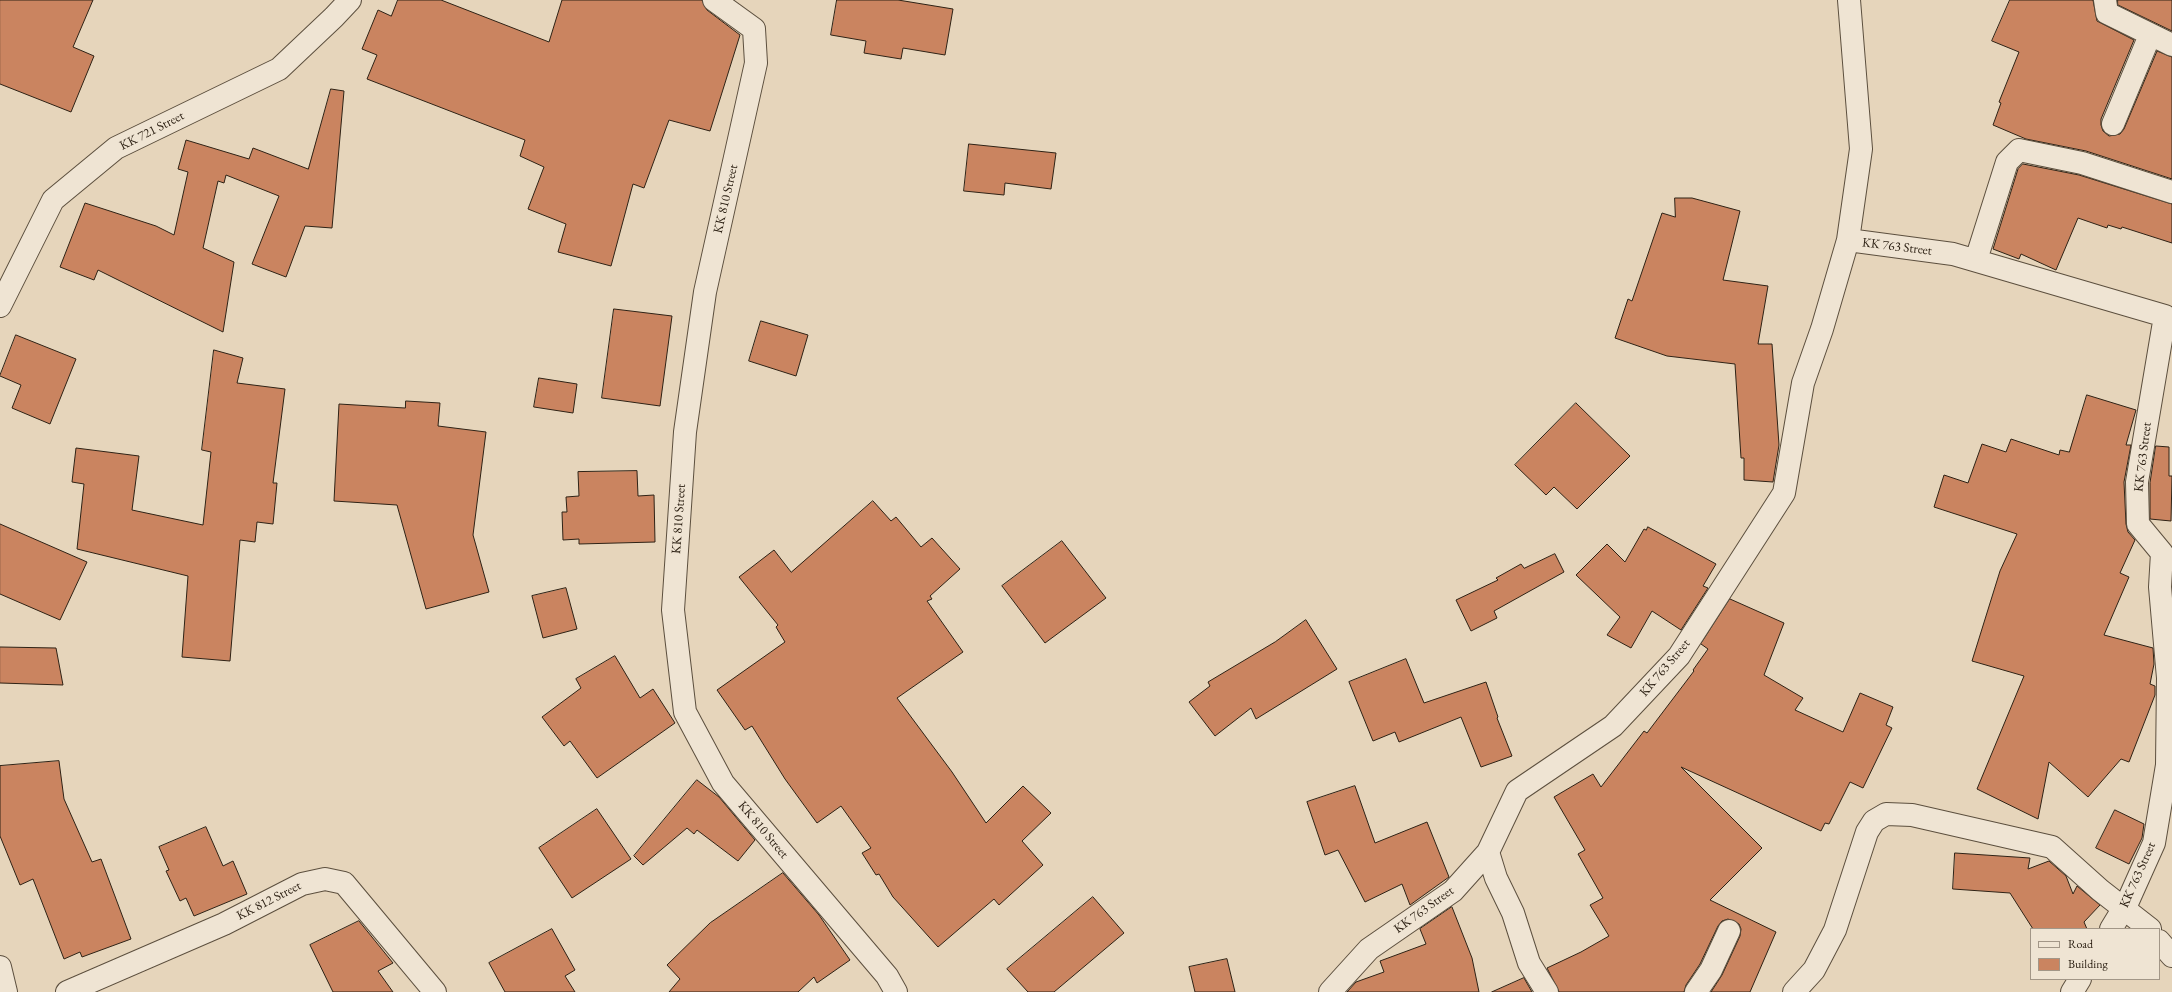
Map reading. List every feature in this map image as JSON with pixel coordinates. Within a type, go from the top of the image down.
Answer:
[{"type":"street","name":"KK 721 Street","points":[[0,306],[53,200],[116,148],[279,69],[350,0]]},
{"type":"street","name":"KK 810 Street","points":[[714,0],[754,29],[756,63],[706,292],[685,432],[673,610],[685,712],[723,783],[887,976],[896,992]]},
{"type":"street","name":"KK 763 Street","points":[[1330,992],[1369,949],[1452,891],[1488,852],[1516,791],[1613,726],[1678,656],[1784,493],[1803,383],[1822,329],[1848,240],[1861,149],[1849,0]]},
{"type":"street","points":[[2105,0],[2107,13],[2172,45]]},
{"type":"street","points":[[2112,124],[2150,35]]},
{"type":"street","points":[[1976,260],[2007,162],[2019,150],[2082,164],[2172,192]]},
{"type":"street","name":"KK 763 Street","points":[[1848,240],[1953,254],[2170,315],[2137,482],[2138,524],[2162,553],[2160,587],[2168,627],[2167,765],[2154,843],[2124,909],[2112,928]]},
{"type":"street","points":[[1794,992],[1814,970],[1835,930],[1867,832],[1874,821],[1886,814],[1912,815],[2052,847],[2124,909],[2149,928]]},
{"type":"street","points":[[1488,852],[1496,878],[1513,913],[1529,962],[1548,992]]},
{"type":"street","name":"KK 812 Street","points":[[67,992],[224,924],[302,884],[325,879],[344,883],[435,992]]},
{"type":"street","points":[[1696,992],[1711,970],[1729,931]]},
{"type":"street","points":[[2160,942],[2172,956]]},
{"type":"street","points":[[0,967],[6,992]]},
{"type":"street","points":[[2072,992],[2079,980]]},
{"type":"building","points":[[0,0],[93,0],[73,47],[94,56],[71,112],[0,84]]},
{"type":"building","points":[[398,0],[441,0],[549,42],[562,0],[702,0],[707,10],[740,35],[710,131],[669,120],[644,188],[633,184],[611,266],[558,252],[566,224],[528,209],[544,167],[520,156],[525,140],[367,79],[377,55],[362,49],[378,10],[391,16]]},
{"type":"building","points":[[837,0],[898,0],[953,9],[945,55],[903,48],[901,59],[864,53],[866,41],[831,35]]},
{"type":"building","points":[[2010,0],[2093,0],[2097,21],[2134,40],[2101,119],[2103,131],[2109,136],[2120,134],[2124,129],[2157,51],[2172,57],[2172,179],[2086,151],[2026,139],[1993,125],[2001,103],[1999,102],[2019,52],[1992,41]]},
{"type":"building","points":[[2118,0],[2172,0],[2172,31],[2118,5]]},
{"type":"building","points":[[331,89],[344,91],[332,228],[305,226],[286,277],[252,264],[279,196],[226,175],[224,183],[218,181],[203,248],[234,262],[223,332],[98,270],[94,280],[60,267],[85,203],[156,226],[174,235],[188,172],[178,169],[186,140],[249,159],[253,148],[308,169]]},
{"type":"building","points":[[969,144],[1056,153],[1051,189],[1005,183],[1004,195],[964,191]]},
{"type":"building","points":[[2023,164],[2079,175],[2172,204],[2172,243],[2122,227],[2121,229],[2108,225],[2107,228],[2078,218],[2056,270],[2021,254],[2019,259],[1993,249],[2018,169]]},
{"type":"building","points":[[1675,198],[1692,198],[1740,211],[1723,280],[1768,286],[1758,344],[1772,344],[1779,445],[1773,482],[1744,480],[1744,458],[1741,458],[1735,364],[1667,356],[1615,338],[1628,299],[1632,301],[1662,213],[1675,217]]},
{"type":"building","points":[[614,309],[672,316],[660,406],[602,398]]},
{"type":"building","points":[[761,321],[808,335],[796,376],[749,361]]},
{"type":"building","points":[[16,335],[76,359],[50,424],[12,408],[21,385],[0,376]]},
{"type":"building","points":[[214,350],[243,358],[237,383],[285,389],[273,483],[277,483],[273,524],[257,522],[255,542],[240,540],[230,661],[182,657],[188,576],[77,549],[84,484],[72,482],[76,448],[139,456],[132,510],[203,525],[211,452],[202,450]]},
{"type":"building","points":[[539,378],[577,384],[573,413],[534,407]]},
{"type":"building","points":[[2087,395],[2136,410],[2126,445],[2131,445],[2124,482],[2126,524],[2128,532],[2135,540],[2120,573],[2129,577],[2104,635],[2153,648],[2154,664],[2150,684],[2155,686],[2155,695],[2129,762],[2121,759],[2088,797],[2049,762],[2038,819],[1977,789],[2024,676],[1972,661],[2000,571],[2017,534],[1934,507],[1944,475],[1968,483],[1982,444],[2006,452],[2011,439],[2059,455],[2060,450],[2069,452]]},
{"type":"building","points":[[406,401],[440,403],[438,426],[486,432],[473,535],[489,592],[426,609],[397,505],[334,501],[339,404],[405,408]]},
{"type":"building","points":[[1576,403],[1630,456],[1577,509],[1554,487],[1546,495],[1515,465]]},
{"type":"building","points":[[2156,446],[2169,447],[2169,476],[2172,476],[2171,521],[2150,519],[2150,483]]},
{"type":"building","points":[[637,471],[638,496],[654,495],[655,542],[579,544],[579,539],[563,540],[562,512],[567,512],[566,497],[579,496],[578,472]]},
{"type":"building","points":[[873,501],[891,521],[896,517],[921,547],[932,538],[960,569],[930,596],[932,599],[927,601],[963,652],[897,698],[952,772],[986,823],[1023,786],[1051,813],[1022,841],[1043,865],[999,905],[994,899],[938,947],[893,897],[879,874],[876,875],[862,853],[871,848],[841,806],[817,823],[785,779],[752,726],[745,730],[717,690],[785,642],[776,627],[778,625],[739,577],[774,550],[791,572]]},
{"type":"building","points":[[0,524],[87,562],[60,620],[0,594]]},
{"type":"building","points":[[1648,527],[1716,564],[1703,586],[1708,588],[1681,630],[1652,611],[1631,648],[1607,635],[1620,617],[1576,575],[1607,544],[1625,562],[1644,529],[1646,530]]},
{"type":"building","points":[[1062,541],[1106,598],[1045,643],[1002,586]]},
{"type":"building","points":[[1555,554],[1564,572],[1494,611],[1497,618],[1471,631],[1456,600],[1498,580],[1496,578],[1521,564],[1524,568]]},
{"type":"building","points":[[566,588],[577,629],[543,638],[532,596]]},
{"type":"building","points":[[1730,599],[1784,623],[1764,675],[1803,698],[1795,710],[1843,732],[1860,693],[1893,707],[1886,725],[1892,728],[1863,788],[1850,782],[1829,824],[1825,823],[1821,831],[1681,767],[1762,848],[1710,900],[1776,932],[1750,992],[1711,992],[1722,975],[1740,936],[1741,929],[1739,924],[1728,919],[1722,921],[1718,926],[1700,964],[1686,985],[1684,992],[1559,992],[1547,968],[1581,952],[1609,936],[1590,905],[1603,898],[1578,854],[1585,850],[1554,797],[1593,774],[1601,787],[1644,731],[1647,733],[1694,671],[1693,670],[1708,649],[1701,644]]},
{"type":"building","points":[[1306,620],[1337,669],[1256,719],[1251,708],[1215,736],[1189,702],[1210,686],[1208,682],[1275,642]]},
{"type":"building","points":[[0,647],[56,648],[63,685],[0,683]]},
{"type":"building","points":[[615,656],[640,698],[653,689],[675,723],[597,778],[570,741],[564,746],[542,717],[581,688],[576,679]]},
{"type":"building","points":[[1406,659],[1424,703],[1486,682],[1498,717],[1497,718],[1512,756],[1481,767],[1461,717],[1399,742],[1395,732],[1373,741],[1349,682]]},
{"type":"building","points":[[59,761],[64,799],[92,862],[101,859],[131,939],[82,957],[80,952],[64,959],[33,879],[20,885],[0,836],[0,766]]},
{"type":"building","points":[[697,780],[719,797],[755,840],[738,861],[697,830],[694,834],[687,828],[643,865],[634,856]]},
{"type":"building","points":[[1355,786],[1375,843],[1427,822],[1449,877],[1410,905],[1402,884],[1365,902],[1338,850],[1325,855],[1307,802]]},
{"type":"building","points":[[597,809],[631,859],[572,898],[539,848]]},
{"type":"building","points":[[2115,810],[2144,824],[2142,838],[2129,864],[2096,848]]},
{"type":"building","points":[[206,827],[223,866],[233,861],[247,894],[194,916],[186,898],[180,901],[166,871],[169,870],[159,847]]},
{"type":"building","points":[[1955,853],[2030,858],[2028,869],[2049,861],[2066,876],[2073,894],[2077,886],[2100,905],[2084,922],[2087,928],[2032,928],[2010,893],[1953,889]]},
{"type":"building","points":[[783,873],[819,915],[850,960],[817,983],[814,977],[798,992],[669,992],[680,979],[667,965],[710,923]]},
{"type":"building","points":[[1093,897],[1124,933],[1054,992],[1028,992],[1007,969]]},
{"type":"building","points":[[1452,907],[1472,958],[1479,992],[1347,992],[1356,982],[1384,972],[1380,961],[1426,944],[1420,929]]},
{"type":"building","points":[[359,921],[393,963],[378,971],[393,992],[333,992],[310,945]]},
{"type":"building","points":[[552,929],[575,970],[565,976],[575,992],[505,992],[489,963]]},
{"type":"building","points":[[1227,959],[1235,992],[1195,992],[1189,967]]},
{"type":"building","points":[[1524,978],[1532,992],[1492,992]]}]
